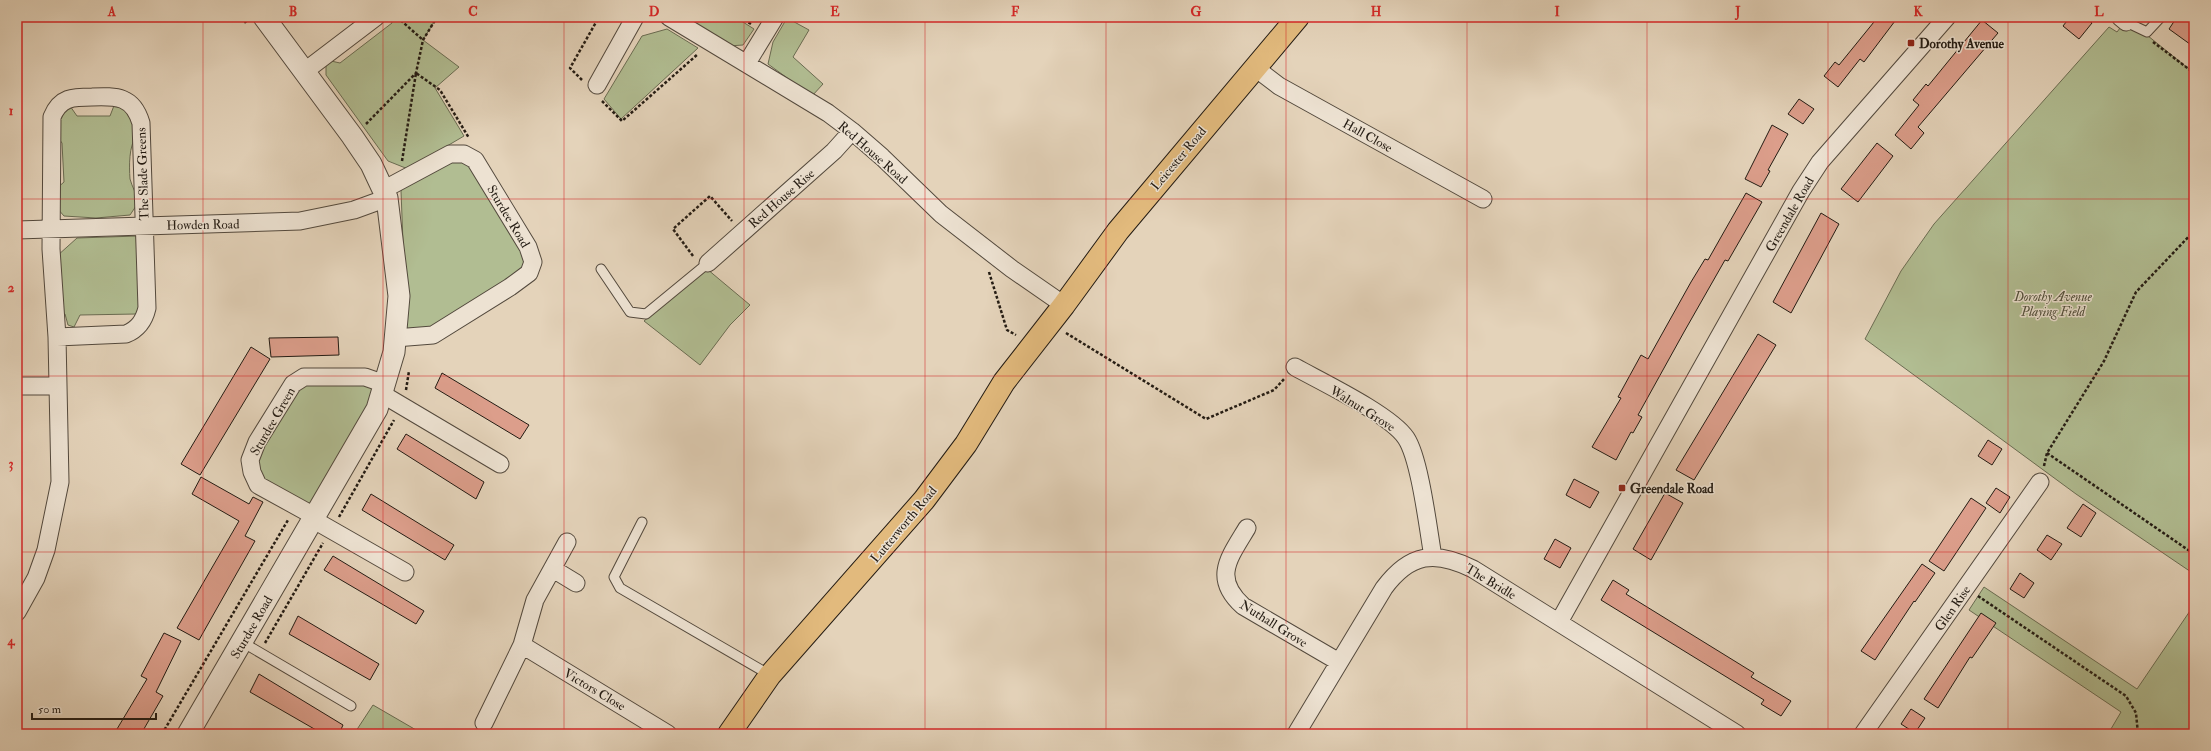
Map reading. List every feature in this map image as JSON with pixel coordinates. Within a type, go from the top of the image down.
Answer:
[{"type":"main road","name":"Leicester Road","points":[[1064,305],[1118,230],[1254,67],[1298,17]]},
{"type":"main road","name":"Lutterworth Road","points":[[729,734],[770,675],[924,500],[966,444],[1004,382],[1032,344],[1064,305]]},
{"type":"street","name":"Sturdee Road","points":[[188,734],[315,519],[377,409],[394,352],[399,296],[389,190],[352,136],[264,17]]},
{"type":"street","points":[[305,71],[376,17]]},
{"type":"street","points":[[593,88],[635,17]]},
{"type":"street","name":"Red House Road","points":[[669,17],[828,113],[852,131],[941,214],[994,256],[1064,305]]},
{"type":"street","points":[[747,63],[775,17]]},
{"type":"street","name":"Greendale Road","points":[[1559,622],[1800,192],[1825,156],[1948,17]]},
{"type":"street","name":"Hall Close","points":[[1254,67],[1279,86],[1483,199]]},
{"type":"street","name":"The Slade Greens","points":[[17,612],[36,578],[46,550],[60,482],[57,337],[51,228],[52,117],[56,108],[70,98],[116,96],[125,100],[138,114],[141,123],[147,308],[140,323],[134,330],[126,334],[57,337]]},
{"type":"street","name":"Red House Rise","points":[[705,265],[834,151],[852,131]]},
{"type":"street","points":[[389,190],[450,154],[464,154]]},
{"type":"street","name":"Sturdee Road","points":[[395,338],[433,335],[510,287],[529,273],[533,262],[528,247],[475,160],[464,154]]},
{"type":"street","name":"Howden Road","points":[[17,230],[300,221],[354,210],[389,190]]},
{"type":"street","name":"Walnut Grove","points":[[1295,367],[1387,420],[1406,437],[1414,458],[1434,557]]},
{"type":"street","name":"Sturdee Green","points":[[315,519],[258,485],[252,472],[250,460],[257,442],[293,384],[304,377],[365,377],[384,389]]},
{"type":"street","points":[[17,386],[57,386]]},
{"type":"street","points":[[384,389],[500,464]]},
{"type":"street","name":"Glen Rise","points":[[1863,734],[2040,482]]},
{"type":"street","points":[[315,519],[405,572]]},
{"type":"street","name":"Nuthall Grove","points":[[1247,528],[1230,557],[1226,570],[1226,584],[1233,596],[1243,606],[1339,662]]},
{"type":"street","points":[[484,723],[522,645],[535,600],[567,542]]},
{"type":"street","name":"The Bridle","points":[[1298,732],[1339,662],[1394,575],[1406,565],[1434,557],[1454,559],[1473,569],[1737,734]]},
{"type":"street","points":[[553,569],[576,583]]},
{"type":"street","name":"Victors Close","points":[[522,645],[668,734]]},
{"type":"lane","points":[[2123,19],[2147,32],[2161,17]]},
{"type":"lane","points":[[601,269],[630,312],[646,314],[705,265]]},
{"type":"lane","points":[[642,522],[614,577],[620,588],[770,675]]},
{"type":"lane","points":[[242,642],[351,706]]},
{"type":"path","points":[[397,17],[423,40]]},
{"type":"path","points":[[389,190],[423,40],[437,17]]},
{"type":"path","points":[[600,17],[570,68],[593,88],[622,122],[702,50],[709,40]]},
{"type":"path","points":[[2149,39],[2194,73]]},
{"type":"path","points":[[352,136],[416,73]]},
{"type":"path","points":[[416,73],[440,90],[469,138],[464,154]]},
{"type":"path","points":[[705,265],[673,230],[710,196],[742,233]]},
{"type":"path","points":[[2040,482],[2047,453],[2104,361],[2136,292],[2194,231]]},
{"type":"path","points":[[994,256],[988,267],[1007,330],[1032,344]]},
{"type":"path","points":[[1049,323],[1206,419],[1274,390],[1295,367]]},
{"type":"path","points":[[2047,453],[2194,554]]},
{"type":"path","points":[[1966,588],[2126,696],[2136,713],[2138,734]]},
{"type":"green space","points":[[391,17],[437,17],[423,40],[459,67],[435,88],[464,136],[408,169],[388,161],[326,75],[326,65],[331,61],[340,63],[392,23]]},
{"type":"green space","points":[[681,17],[735,17],[754,29],[743,45],[728,46]]},
{"type":"green space","points":[[787,18],[809,30],[793,57],[823,84],[812,96],[768,64],[773,42]]},
{"type":"green space","name":"Dorothy Avenue Playing Field","points":[[2127,19],[2194,73],[2194,574],[2076,494],[1865,339],[1901,271],[1934,224],[2109,27],[2117,32]]},
{"type":"green space","points":[[667,29],[698,48],[621,119],[604,99],[642,36]]},
{"type":"green space","points":[[115,103],[129,110],[136,136],[131,151],[130,179],[138,203],[130,215],[96,218],[64,216],[57,208],[56,189],[64,182],[62,143],[54,132],[55,122],[70,106],[77,116],[110,116]]},
{"type":"green space","points":[[464,154],[533,262],[453,322],[395,338],[404,268],[401,191],[405,184]]},
{"type":"green space","points":[[138,236],[141,308],[136,314],[80,315],[74,327],[68,325],[65,314],[59,311],[57,256],[77,238]]},
{"type":"green space","points":[[707,269],[750,305],[730,325],[700,365],[644,321]]},
{"type":"green space","points":[[293,384],[385,384],[316,517],[258,485],[257,442]]},
{"type":"green space","points":[[1984,587],[2137,689],[2194,605],[2194,734],[2108,734],[2121,712],[1969,610]]},
{"type":"green space","points":[[373,705],[423,734],[354,734]]},
{"type":"building","points":[[1878,17],[1898,17],[1864,62],[1860,59],[1838,87],[1824,76],[1835,62],[1839,65]]},
{"type":"building","points":[[2070,17],[2085,17],[2092,23],[2079,39],[2063,26]]},
{"type":"building","points":[[2177,17],[2194,17],[2194,47],[2169,29]]},
{"type":"building","points":[[1982,20],[1998,33],[1918,127],[1924,133],[1911,149],[1895,135],[1919,105],[1913,100],[1926,84],[1928,86]]},
{"type":"building","points":[[1799,99],[1814,109],[1803,124],[1788,114]]},
{"type":"building","points":[[1772,125],[1788,134],[1768,170],[1770,171],[1761,187],[1745,179]]},
{"type":"building","points":[[1877,143],[1893,156],[1858,202],[1841,189]]},
{"type":"building","points":[[1746,193],[1762,202],[1728,261],[1725,260],[1684,332],[1638,415],[1642,417],[1633,433],[1631,432],[1616,460],[1592,447],[1621,398],[1618,397],[1641,355],[1648,359],[1691,282],[1705,259],[1708,260]]},
{"type":"building","points":[[1821,213],[1839,224],[1791,313],[1773,302]]},
{"type":"building","points":[[1758,334],[1776,345],[1694,480],[1676,470]]},
{"type":"building","points":[[338,337],[339,355],[271,357],[269,338]]},
{"type":"building","points":[[251,347],[270,359],[200,475],[181,464]]},
{"type":"building","points":[[442,373],[529,425],[520,439],[435,388]]},
{"type":"building","points":[[406,434],[484,482],[476,499],[397,449]]},
{"type":"building","points":[[1988,440],[2002,449],[1992,465],[1978,456]]},
{"type":"building","points":[[201,477],[249,504],[253,497],[263,502],[245,536],[255,541],[199,640],[177,628],[239,521],[192,494]]},
{"type":"building","points":[[1574,479],[1599,492],[1590,508],[1566,495]]},
{"type":"building","points":[[1996,488],[2010,497],[2000,513],[1986,503]]},
{"type":"building","points":[[1665,493],[1683,503],[1651,560],[1633,549]]},
{"type":"building","points":[[371,494],[454,545],[445,560],[362,510]]},
{"type":"building","points":[[1971,498],[1986,508],[1944,571],[1929,561]]},
{"type":"building","points":[[2083,504],[2096,513],[2081,537],[2067,528]]},
{"type":"building","points":[[2047,535],[2062,544],[2051,560],[2037,550]]},
{"type":"building","points":[[1555,539],[1571,548],[1560,568],[1544,559]]},
{"type":"building","points":[[333,556],[424,611],[416,624],[324,570]]},
{"type":"building","points":[[1922,564],[1935,573],[1915,602],[1914,601],[1875,660],[1861,651]]},
{"type":"building","points":[[2020,573],[2034,583],[2024,598],[2010,589]]},
{"type":"building","points":[[1613,580],[1629,590],[1626,594],[1754,673],[1751,677],[1791,701],[1781,716],[1761,704],[1764,700],[1601,600]]},
{"type":"building","points":[[1981,613],[1996,623],[1972,658],[1970,657],[1938,708],[1924,699]]},
{"type":"building","points":[[298,616],[379,664],[370,680],[289,634]]},
{"type":"building","points":[[164,633],[181,641],[156,692],[163,696],[141,734],[114,734],[147,679],[141,676]]},
{"type":"building","points":[[259,674],[343,725],[339,734],[323,734],[250,692]]},
{"type":"building","points":[[1911,709],[1925,718],[1915,733],[1901,724]]},
{"type":"place","name":"Dorothy Avenue","points":[[1911,43]]},
{"type":"place","name":"Greendale Road","points":[[1622,488]]}]
